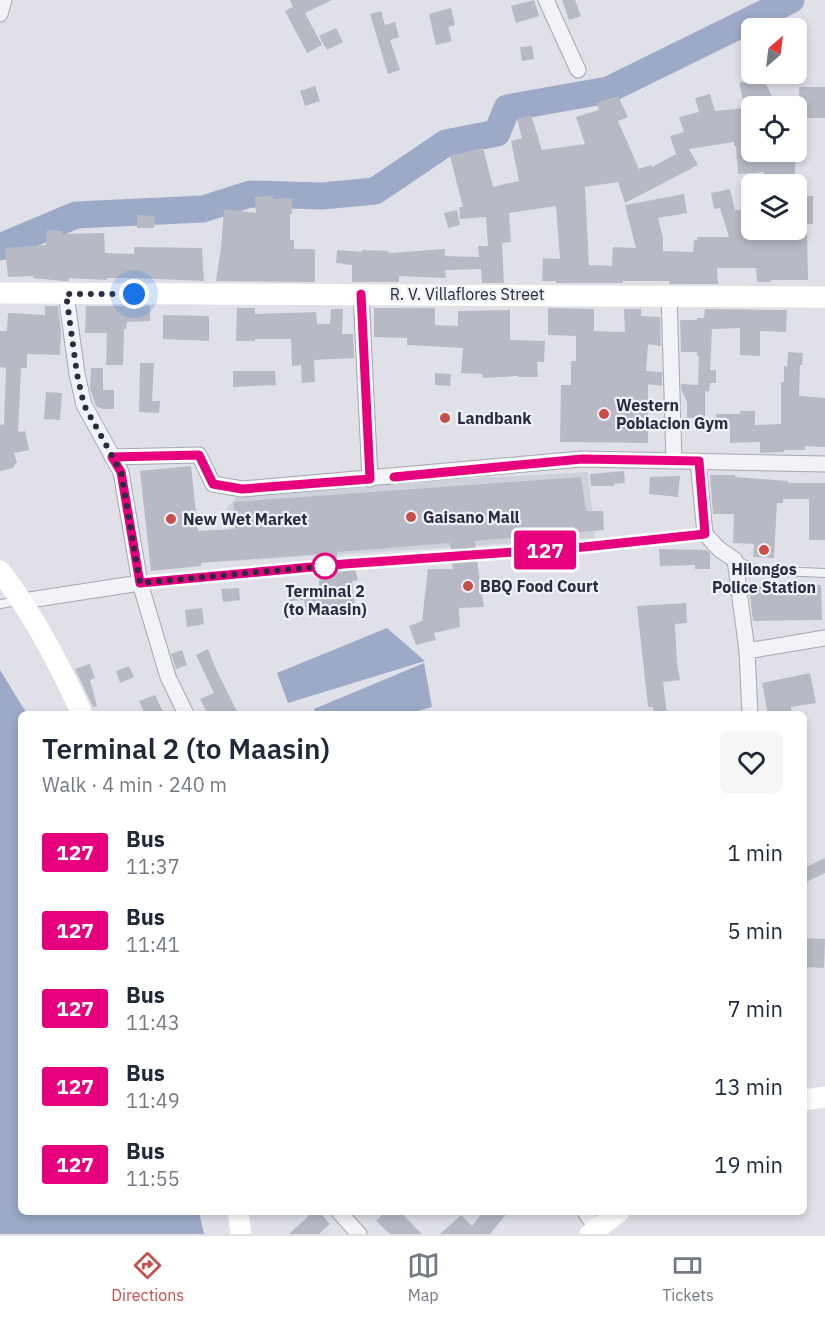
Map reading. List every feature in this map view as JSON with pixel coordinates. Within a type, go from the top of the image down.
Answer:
[{"type":"main road","name":"R. V. Villaflores Street","points":[[0,293],[825,297]]},
{"type":"main road","points":[[0,571],[23,601],[62,671],[81,711]]},
{"type":"main road","points":[[807,1100],[825,1097]]},
{"type":"main road","points":[[238,1215],[241,1234]]},
{"type":"main road","points":[[591,1225],[613,1215]]},
{"type":"street","points":[[0,14],[4,0]]},
{"type":"street","points":[[546,0],[579,70]]},
{"type":"street","points":[[66,294],[77,374],[84,405],[121,472],[140,583],[168,677],[185,711]]},
{"type":"street","points":[[361,294],[370,479]]},
{"type":"street","points":[[669,295],[674,461]]},
{"type":"street","points":[[112,457],[199,455],[213,484],[242,489],[582,459],[825,464]]},
{"type":"street","points":[[699,461],[705,534],[735,561],[747,651],[750,711]]},
{"type":"street","points":[[23,601],[140,583]]},
{"type":"street","points":[[747,651],[825,638]]},
{"type":"street","points":[[342,1215],[359,1234]]},
{"type":"lane","points":[[140,583],[344,564],[584,547],[705,534]]},
{"type":"lane","points":[[735,561],[758,570],[825,573]]},
{"type":"lane","points":[[0,604],[23,601]]},
{"type":"shaded area","name":"Gaisano Mall","points":[[588,472],[595,538],[233,561],[227,508],[242,491]]},
{"type":"water","points":[[387,628],[425,661],[288,703],[277,673]]},
{"type":"water","points":[[424,663],[432,707],[418,711],[315,711],[314,709]]},
{"type":"water","points":[[0,670],[25,711],[18,711],[18,1215],[200,1215],[204,1234],[0,1234]]},
{"type":"building","points":[[290,0],[332,0],[305,13],[322,45],[307,53],[285,11],[293,7]]},
{"type":"building","points":[[534,0],[539,16],[516,23],[511,6]]},
{"type":"building","points":[[562,0],[575,0],[581,16],[569,20]]},
{"type":"building","points":[[451,8],[455,25],[448,27],[452,41],[436,45],[429,14]]},
{"type":"building","points":[[381,11],[385,25],[395,22],[399,37],[390,40],[400,70],[388,74],[370,14]]},
{"type":"building","points":[[336,28],[343,42],[327,50],[319,36]]},
{"type":"building","points":[[532,46],[534,59],[522,61],[520,47]]},
{"type":"building","points":[[739,83],[766,84],[772,96],[742,96]]},
{"type":"building","points":[[315,86],[320,101],[305,106],[300,91]]},
{"type":"building","points":[[799,87],[825,87],[825,118],[807,118],[807,96],[799,96]]},
{"type":"building","points":[[710,94],[715,111],[741,108],[741,162],[795,162],[795,174],[764,174],[764,172],[738,174],[734,142],[689,149],[698,165],[625,203],[618,182],[585,187],[589,265],[612,266],[613,247],[636,248],[625,205],[684,194],[687,213],[658,218],[663,238],[663,251],[693,252],[694,240],[697,240],[697,237],[729,237],[720,208],[714,209],[711,193],[730,189],[735,210],[741,210],[741,240],[807,240],[807,230],[808,280],[757,282],[756,268],[717,268],[718,284],[669,284],[669,281],[556,283],[556,281],[542,281],[543,258],[560,259],[556,206],[509,213],[511,242],[502,243],[504,283],[482,283],[481,269],[445,270],[446,278],[399,276],[399,282],[352,282],[352,265],[336,263],[337,250],[388,251],[389,253],[445,249],[445,256],[479,257],[478,246],[488,246],[486,217],[460,219],[459,207],[463,207],[450,156],[483,148],[493,187],[519,181],[511,141],[522,138],[517,119],[531,115],[542,150],[585,144],[576,117],[599,110],[596,103],[618,96],[628,117],[618,121],[639,169],[651,165],[652,167],[676,154],[670,136],[684,132],[679,117],[699,112],[695,98]]},
{"type":"building","points":[[273,196],[273,199],[292,198],[290,240],[294,240],[294,249],[315,249],[315,282],[216,281],[224,209],[256,213],[255,197]]},
{"type":"building","points":[[807,196],[813,196],[813,224],[807,224]]},
{"type":"building","points":[[457,210],[460,225],[448,228],[444,213]]},
{"type":"building","points":[[137,215],[155,216],[154,228],[137,228]]},
{"type":"building","points":[[47,230],[63,231],[62,234],[104,233],[105,253],[134,254],[134,247],[202,248],[204,281],[69,278],[69,281],[62,281],[33,278],[34,276],[8,277],[6,248],[46,245]]},
{"type":"building","points":[[45,306],[58,306],[61,331],[60,355],[27,354],[27,368],[21,368],[18,432],[25,431],[29,450],[14,453],[17,462],[13,468],[0,471],[0,425],[4,424],[6,368],[0,367],[0,331],[7,331],[8,313],[45,315]]},
{"type":"building","points":[[86,306],[150,306],[150,321],[127,322],[126,329],[124,329],[123,365],[106,365],[107,333],[85,333]]},
{"type":"building","points":[[237,308],[255,308],[255,314],[316,312],[317,324],[330,324],[331,309],[343,309],[342,334],[353,334],[354,358],[314,360],[315,382],[302,383],[301,365],[292,366],[291,339],[236,341]]},
{"type":"building","points":[[374,308],[435,308],[435,325],[458,326],[458,311],[510,310],[510,340],[545,341],[544,362],[537,362],[538,377],[483,378],[482,374],[461,373],[463,348],[407,345],[407,338],[374,337]]},
{"type":"building","points":[[548,308],[594,309],[594,331],[625,332],[624,309],[641,309],[641,316],[660,317],[661,346],[648,344],[646,371],[662,372],[662,386],[648,384],[648,443],[560,442],[561,385],[571,385],[571,361],[576,361],[576,336],[548,335]]},
{"type":"building","points":[[705,309],[787,310],[786,332],[760,331],[760,356],[740,355],[740,328],[712,329],[710,370],[716,370],[716,383],[710,383],[709,392],[705,391],[705,418],[687,418],[687,402],[681,384],[698,385],[699,356],[697,352],[681,352],[680,320],[704,318]]},
{"type":"building","points":[[163,315],[209,316],[209,341],[163,339]]},
{"type":"building","points":[[788,352],[803,353],[802,365],[800,365],[799,396],[825,398],[825,447],[805,446],[805,450],[760,453],[760,442],[730,443],[730,427],[716,427],[716,414],[740,414],[740,411],[755,411],[755,425],[781,424],[781,382],[784,382],[784,366],[787,367]]},
{"type":"building","points":[[140,363],[154,363],[152,401],[160,401],[159,413],[139,412]]},
{"type":"building","points":[[91,368],[103,368],[103,390],[114,390],[114,409],[102,409],[96,406],[90,389]]},
{"type":"building","points":[[233,371],[275,371],[276,385],[233,387]]},
{"type":"building","points":[[435,373],[451,374],[450,386],[435,385]]},
{"type":"building","points":[[46,392],[62,393],[60,420],[44,419]]},
{"type":"building","name":"Gaisano Mall","points":[[191,466],[198,531],[235,529],[234,502],[581,477],[586,511],[603,511],[604,530],[475,541],[476,549],[451,550],[450,543],[337,552],[337,559],[320,560],[320,554],[201,563],[201,566],[151,571],[140,471]]},
{"type":"building","points":[[624,471],[625,483],[614,484],[614,486],[591,486],[590,474]]},
{"type":"building","points":[[710,475],[735,475],[735,477],[788,481],[788,483],[825,483],[825,540],[809,540],[809,499],[783,499],[783,503],[777,503],[774,558],[753,557],[754,544],[733,543],[734,514],[713,514]]},
{"type":"building","points":[[680,476],[678,497],[649,494],[650,477]]},
{"type":"building","points":[[659,549],[706,550],[710,553],[710,569],[695,569],[695,565],[660,566]]},
{"type":"building","points":[[477,561],[484,607],[459,608],[460,627],[434,633],[436,640],[416,645],[409,626],[422,621],[428,569],[453,569],[452,562]]},
{"type":"building","points":[[355,569],[358,580],[352,581],[355,605],[307,615],[304,600],[290,601],[286,590],[319,586],[320,572]]},
{"type":"building","points":[[821,585],[822,620],[753,621],[749,586]]},
{"type":"building","points":[[239,588],[240,600],[223,602],[221,589]]},
{"type":"building","points":[[686,603],[687,623],[675,624],[680,680],[663,682],[667,711],[654,711],[653,707],[648,707],[637,606]]},
{"type":"building","points":[[202,608],[204,624],[187,627],[185,610]]},
{"type":"building","points":[[208,649],[237,711],[206,711],[200,699],[214,693],[196,655]]},
{"type":"building","points":[[182,650],[187,665],[176,669],[171,654]]},
{"type":"building","points":[[90,664],[95,678],[90,680],[97,706],[93,707],[75,669]]},
{"type":"building","points":[[129,666],[134,677],[120,683],[116,671]]},
{"type":"building","points":[[810,673],[816,703],[791,707],[792,711],[767,711],[762,683]]},
{"type":"building","points":[[155,695],[163,711],[144,711],[139,701]]},
{"type":"building","points":[[825,858],[825,873],[807,882],[807,867]]},
{"type":"building","points":[[807,938],[825,939],[824,968],[807,967]]},
{"type":"building","points":[[310,1215],[322,1215],[330,1224],[319,1234],[289,1234]]},
{"type":"building","points":[[382,1215],[403,1215],[422,1234],[390,1234],[376,1221]]},
{"type":"building","points":[[461,1215],[472,1226],[481,1215],[506,1215],[490,1234],[440,1234]]},
{"type":"waterway","points":[[0,247],[76,215],[203,209],[250,194],[322,196],[375,191],[446,143],[497,133],[507,108],[608,90],[791,0]]},
{"type":"bus line","name":"127","points":[[361,294],[370,479],[242,489],[213,484],[199,455],[112,457],[121,472],[140,583],[344,564],[584,547],[705,534],[699,461],[582,459],[394,477]]},
{"type":"place","name":"Western Poblacion Gym","points":[[604,414]]},
{"type":"place","name":"Landbank","points":[[445,418]]},
{"type":"place","name":"Gaisano Mall","points":[[411,517]]},
{"type":"place","name":"New Wet Market","points":[[171,519]]},
{"type":"place","name":"Hilongos Police Station","points":[[764,550]]},
{"type":"place","name":"Terminal 2 (to Maasin)","points":[[325,566]]},
{"type":"place","name":"BBQ Food Court","points":[[468,586]]},
{"type":"route","points":[[134,294],[66,294],[77,374],[84,405],[121,472],[140,583],[325,566]]}]
